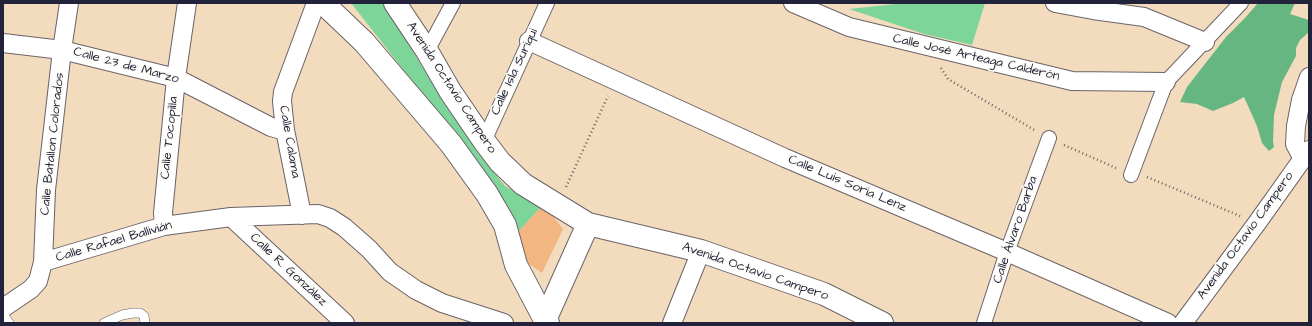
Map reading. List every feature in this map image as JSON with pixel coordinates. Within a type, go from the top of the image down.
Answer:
[{"type":"street","name":"Calle Batallon Colorados","points":[[43,262],[46,190],[62,50],[69,3]]},
{"type":"street","name":"Calle Tocopilla","points":[[164,226],[163,213],[176,78],[186,3]]},
{"type":"street","name":"Calle Calama","points":[[302,215],[285,130],[282,100],[283,92],[316,3]]},
{"type":"street","points":[[323,3],[364,42],[451,144],[487,194],[505,225],[516,265],[544,322]]},
{"type":"street","name":"Avenida Octavio Campero","points":[[395,3],[427,51],[450,91],[484,141],[500,162],[522,184],[588,224],[701,251],[824,294],[882,323]]},
{"type":"street","points":[[427,51],[453,3]]},
{"type":"street","name":"Calle Isla Suriqui","points":[[484,141],[547,3]]},
{"type":"street","name":"Calle José Arteaga Calderón","points":[[792,3],[849,27],[1072,81],[1166,82]]},
{"type":"street","points":[[1055,3],[1144,18],[1205,42]]},
{"type":"street","points":[[1131,175],[1166,82],[1241,3]]},
{"type":"street","name":"Calle Luis Soria Lenz","points":[[529,41],[792,161],[1007,252],[1168,323]]},
{"type":"street","name":"Calle 23 de Marzo","points":[[3,43],[62,50],[176,78],[271,127],[278,130],[285,130]]},
{"type":"street","points":[[1306,154],[1295,144],[1296,126],[1309,77]]},
{"type":"street","name":"Calle Álvaro Barba","points":[[984,323],[1007,252],[1048,138]]},
{"type":"street","name":"Avenida Octavio Campero","points":[[1183,323],[1306,154]]},
{"type":"street","name":"Calle Rafael Ballivián","points":[[3,308],[31,289],[38,281],[43,262],[164,226],[231,217],[318,214],[330,218],[344,227],[369,249],[390,272],[416,290],[442,303],[504,323]]},
{"type":"street","name":"Calle R. González","points":[[231,217],[345,323]]},
{"type":"street","points":[[544,322],[588,224]]},
{"type":"street","points":[[672,323],[701,251]]},
{"type":"lane","points":[[104,323],[122,315],[140,313],[144,316],[145,323]]},
{"type":"lane","points":[[3,314],[9,323]]},
{"type":"path","points":[[948,79],[1048,138],[1131,175],[1146,176],[1257,223]]},
{"type":"path","points":[[557,206],[615,81]]},
{"type":"green space","points":[[351,3],[383,3],[434,86],[482,158],[505,186],[527,199],[544,204],[518,232],[468,152]]},
{"type":"green space","points":[[906,3],[985,3],[972,45],[924,34],[849,9]]},
{"type":"green space","points":[[1258,3],[1295,3],[1290,14],[1309,20],[1309,32],[1300,40],[1296,48],[1296,56],[1282,82],[1274,115],[1274,147],[1269,151],[1262,143],[1257,126],[1244,97],[1213,111],[1197,104],[1180,102],[1187,87],[1226,37]]},
{"type":"building","points":[[544,204],[563,229],[542,273],[525,261],[518,232]]}]
